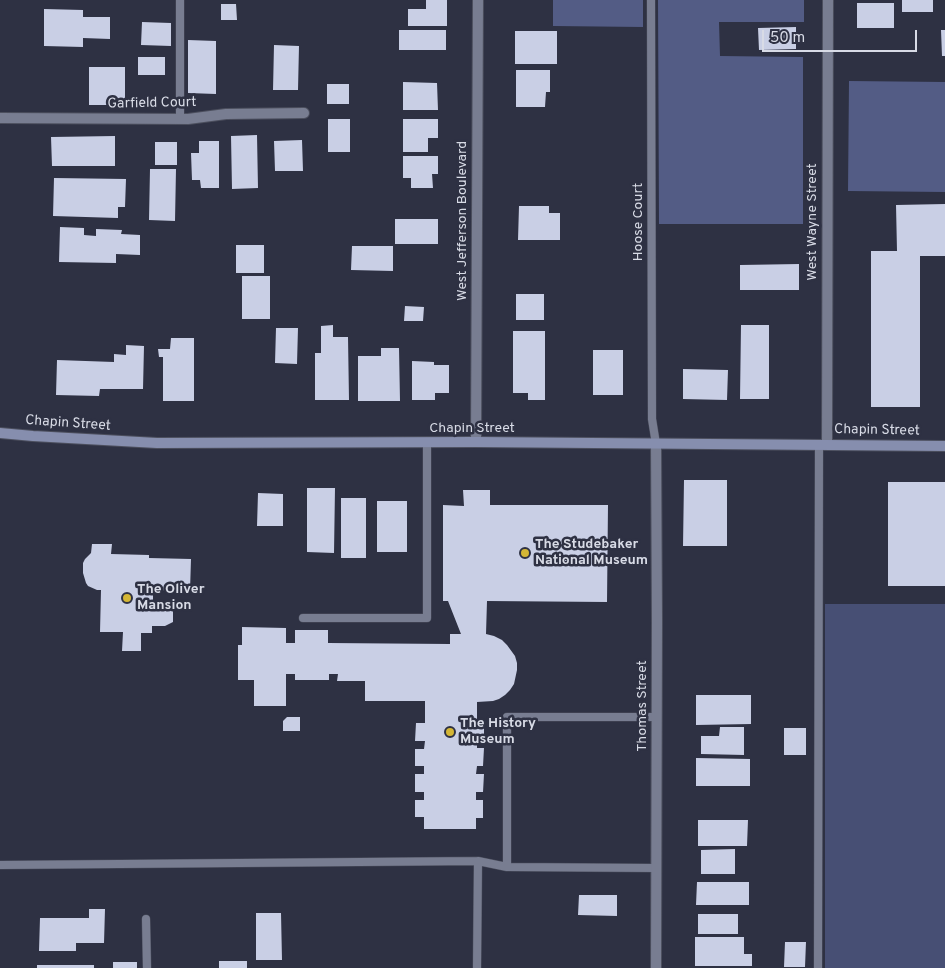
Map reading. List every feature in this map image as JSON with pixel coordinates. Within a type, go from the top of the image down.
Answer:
[{"type":"main road","name":"Chapin Street","points":[[0,433],[157,443],[476,442],[945,446]]},
{"type":"street","name":"West Jefferson Boulevard","points":[[476,442],[478,0]]},
{"type":"street","name":"West Wayne Street","points":[[823,444],[828,0]]},
{"type":"street","name":"Garfield Court","points":[[0,118],[188,119],[226,114],[304,113]]},
{"type":"street","name":"Thomas Street","points":[[656,444],[656,968]]},
{"type":"lane","points":[[180,0],[180,119]]},
{"type":"lane","name":"Hoose Court","points":[[652,0],[652,419],[656,444]]},
{"type":"lane","points":[[303,618],[427,618],[427,442]]},
{"type":"lane","points":[[818,968],[823,444]]},
{"type":"lane","points":[[506,867],[507,717],[657,717]]},
{"type":"lane","points":[[477,968],[478,862]]},
{"type":"lane","points":[[0,865],[478,862],[506,867],[656,868]]},
{"type":"lane","points":[[146,920],[146,968]]},
{"type":"shaded area","points":[[553,0],[643,0],[643,27],[553,26]]},
{"type":"shaded area","points":[[658,0],[804,0],[804,22],[719,22],[720,56],[803,57],[803,224],[659,224]]},
{"type":"shaded area","points":[[849,81],[945,82],[945,192],[848,191]]},
{"type":"shaded area","points":[[825,604],[945,604],[945,968],[825,968]]},
{"type":"building","points":[[426,0],[447,0],[447,26],[408,26],[408,9],[426,9]]},
{"type":"building","points":[[902,0],[933,0],[933,12],[902,12]]},
{"type":"building","points":[[857,3],[894,3],[894,28],[857,28]]},
{"type":"building","points":[[221,4],[236,4],[237,20],[221,20]]},
{"type":"building","points":[[44,9],[83,10],[83,17],[110,17],[110,39],[83,38],[83,47],[44,46]]},
{"type":"building","points":[[142,22],[171,23],[171,46],[141,45]]},
{"type":"building","points":[[796,27],[796,49],[759,50],[758,28]]},
{"type":"building","points":[[399,30],[446,30],[446,50],[399,50]]},
{"type":"building","points":[[941,30],[945,30],[945,56],[942,56]]},
{"type":"building","points":[[515,31],[557,31],[557,64],[515,64]]},
{"type":"building","points":[[188,40],[216,41],[216,94],[188,93]]},
{"type":"building","points":[[274,45],[299,46],[298,90],[273,90]]},
{"type":"building","points":[[138,57],[165,57],[165,75],[138,75]]},
{"type":"building","points":[[89,67],[125,67],[125,105],[89,105]]},
{"type":"building","points":[[516,70],[550,70],[550,92],[546,92],[545,107],[516,107]]},
{"type":"building","points":[[403,82],[437,83],[438,110],[403,110]]},
{"type":"building","points":[[327,84],[349,84],[349,104],[327,104]]},
{"type":"building","points":[[328,119],[350,119],[350,152],[328,152]]},
{"type":"building","points":[[403,119],[438,119],[438,138],[428,138],[428,152],[403,152]]},
{"type":"building","points":[[257,135],[258,188],[232,189],[231,136]]},
{"type":"building","points":[[115,136],[115,166],[52,166],[51,137]]},
{"type":"building","points":[[302,140],[303,171],[275,171],[274,141]]},
{"type":"building","points":[[199,141],[219,141],[219,188],[201,188],[200,180],[192,180],[191,153],[199,153]]},
{"type":"building","points":[[155,142],[177,142],[177,165],[155,165]]},
{"type":"building","points":[[403,156],[438,156],[438,174],[432,174],[433,188],[411,188],[411,178],[403,178]]},
{"type":"building","points":[[150,169],[176,169],[175,221],[149,220]]},
{"type":"building","points":[[54,178],[126,179],[125,207],[118,207],[118,218],[53,216]]},
{"type":"building","points":[[945,204],[945,256],[920,256],[920,407],[871,407],[871,251],[897,251],[896,205]]},
{"type":"building","points":[[519,206],[549,206],[549,213],[560,213],[560,240],[518,240]]},
{"type":"building","points":[[395,219],[438,219],[438,244],[395,244]]},
{"type":"building","points":[[60,227],[84,228],[84,235],[96,236],[96,229],[122,230],[121,234],[140,235],[140,255],[116,254],[116,263],[59,262]]},
{"type":"building","points":[[236,245],[264,245],[264,273],[236,273]]},
{"type":"building","points":[[352,246],[393,246],[393,271],[351,270]]},
{"type":"building","points":[[799,264],[799,290],[740,290],[740,265]]},
{"type":"building","points":[[242,276],[270,276],[270,319],[242,319]]},
{"type":"building","points":[[516,294],[544,294],[544,320],[516,320]]},
{"type":"building","points":[[405,306],[424,307],[423,321],[404,321]]},
{"type":"building","points":[[333,325],[333,337],[348,337],[349,400],[315,400],[315,353],[321,353],[321,326]]},
{"type":"building","points":[[741,325],[769,325],[769,399],[740,399]]},
{"type":"building","points":[[276,328],[298,328],[297,364],[275,363]]},
{"type":"building","points":[[513,331],[545,331],[545,400],[528,400],[528,393],[513,393]]},
{"type":"building","points":[[171,338],[194,338],[194,401],[163,401],[163,357],[159,357],[158,349],[170,349]]},
{"type":"building","points":[[126,345],[144,346],[143,389],[100,389],[99,396],[56,395],[57,360],[114,362],[114,354],[126,355]]},
{"type":"building","points":[[381,348],[399,348],[400,401],[358,401],[358,356],[381,356]]},
{"type":"building","points":[[593,350],[623,350],[623,395],[593,395]]},
{"type":"building","points":[[412,361],[434,362],[434,365],[449,365],[449,393],[435,393],[435,400],[412,400]]},
{"type":"building","points":[[683,369],[728,370],[727,400],[683,399]]},
{"type":"building","points":[[684,480],[727,480],[727,546],[683,546]]},
{"type":"building","points":[[888,482],[945,482],[945,586],[888,586]]},
{"type":"building","points":[[307,488],[335,488],[334,553],[307,552]]},
{"type":"building","points":[[463,490],[490,490],[490,505],[608,505],[607,602],[487,601],[486,634],[502,640],[507,645],[515,656],[517,670],[514,684],[505,695],[493,701],[477,702],[477,722],[484,723],[484,741],[477,741],[477,748],[484,748],[483,766],[477,766],[476,774],[484,774],[483,792],[476,792],[476,800],[483,800],[483,818],[476,818],[476,829],[424,829],[424,817],[415,817],[415,800],[424,800],[424,792],[415,792],[415,774],[424,774],[424,766],[415,766],[415,749],[424,749],[425,741],[415,741],[416,723],[425,723],[425,701],[365,701],[365,681],[337,681],[338,674],[329,674],[329,680],[295,680],[295,674],[286,674],[286,706],[254,706],[254,680],[238,680],[238,645],[242,645],[242,627],[286,628],[286,643],[295,643],[295,630],[328,630],[328,643],[450,644],[450,634],[461,634],[448,601],[443,601],[443,505],[464,506]]},
{"type":"building","points":[[258,493],[283,494],[283,526],[257,526]]},
{"type":"building","points":[[341,498],[366,498],[366,558],[341,558]]},
{"type":"building","points":[[377,501],[407,501],[407,552],[377,552]]},
{"type":"building","name":"The Oliver Mansion","points":[[92,544],[112,544],[111,554],[149,555],[149,558],[191,559],[190,591],[153,590],[153,606],[166,606],[173,610],[173,622],[165,626],[152,626],[152,633],[141,633],[141,651],[122,651],[123,632],[100,632],[101,590],[88,586],[83,573],[83,563],[91,553]]},
{"type":"building","points":[[696,695],[751,695],[751,724],[696,725]]},
{"type":"building","points":[[287,717],[300,717],[300,731],[283,731],[283,721]]},
{"type":"building","points":[[720,727],[744,727],[744,755],[701,754],[701,736],[719,736]]},
{"type":"building","points":[[784,728],[806,728],[806,755],[784,755]]},
{"type":"building","points":[[696,758],[750,759],[750,786],[696,786]]},
{"type":"building","points":[[698,820],[748,820],[747,846],[698,846]]},
{"type":"building","points":[[735,849],[735,874],[701,874],[701,850]]},
{"type":"building","points":[[697,882],[749,882],[749,905],[696,905]]},
{"type":"building","points":[[579,895],[617,895],[617,916],[578,915]]},
{"type":"building","points":[[89,909],[105,909],[104,943],[76,943],[76,951],[39,951],[40,918],[89,918]]},
{"type":"building","points":[[256,913],[281,913],[282,960],[256,960]]},
{"type":"building","points":[[698,914],[738,914],[738,934],[698,934]]},
{"type":"building","points":[[695,937],[744,937],[744,954],[752,954],[752,966],[695,966]]},
{"type":"building","points":[[785,942],[806,942],[805,967],[784,967]]},
{"type":"building","points":[[219,961],[247,961],[247,968],[219,968]]},
{"type":"building","points":[[113,962],[137,962],[137,968],[113,968]]},
{"type":"building","points":[[37,965],[94,965],[94,968],[37,968]]},
{"type":"place","name":"The Studebaker National Museum","points":[[525,553]]},
{"type":"place","name":"The Oliver Mansion","points":[[127,598]]},
{"type":"place","name":"The History Museum","points":[[450,732]]}]
